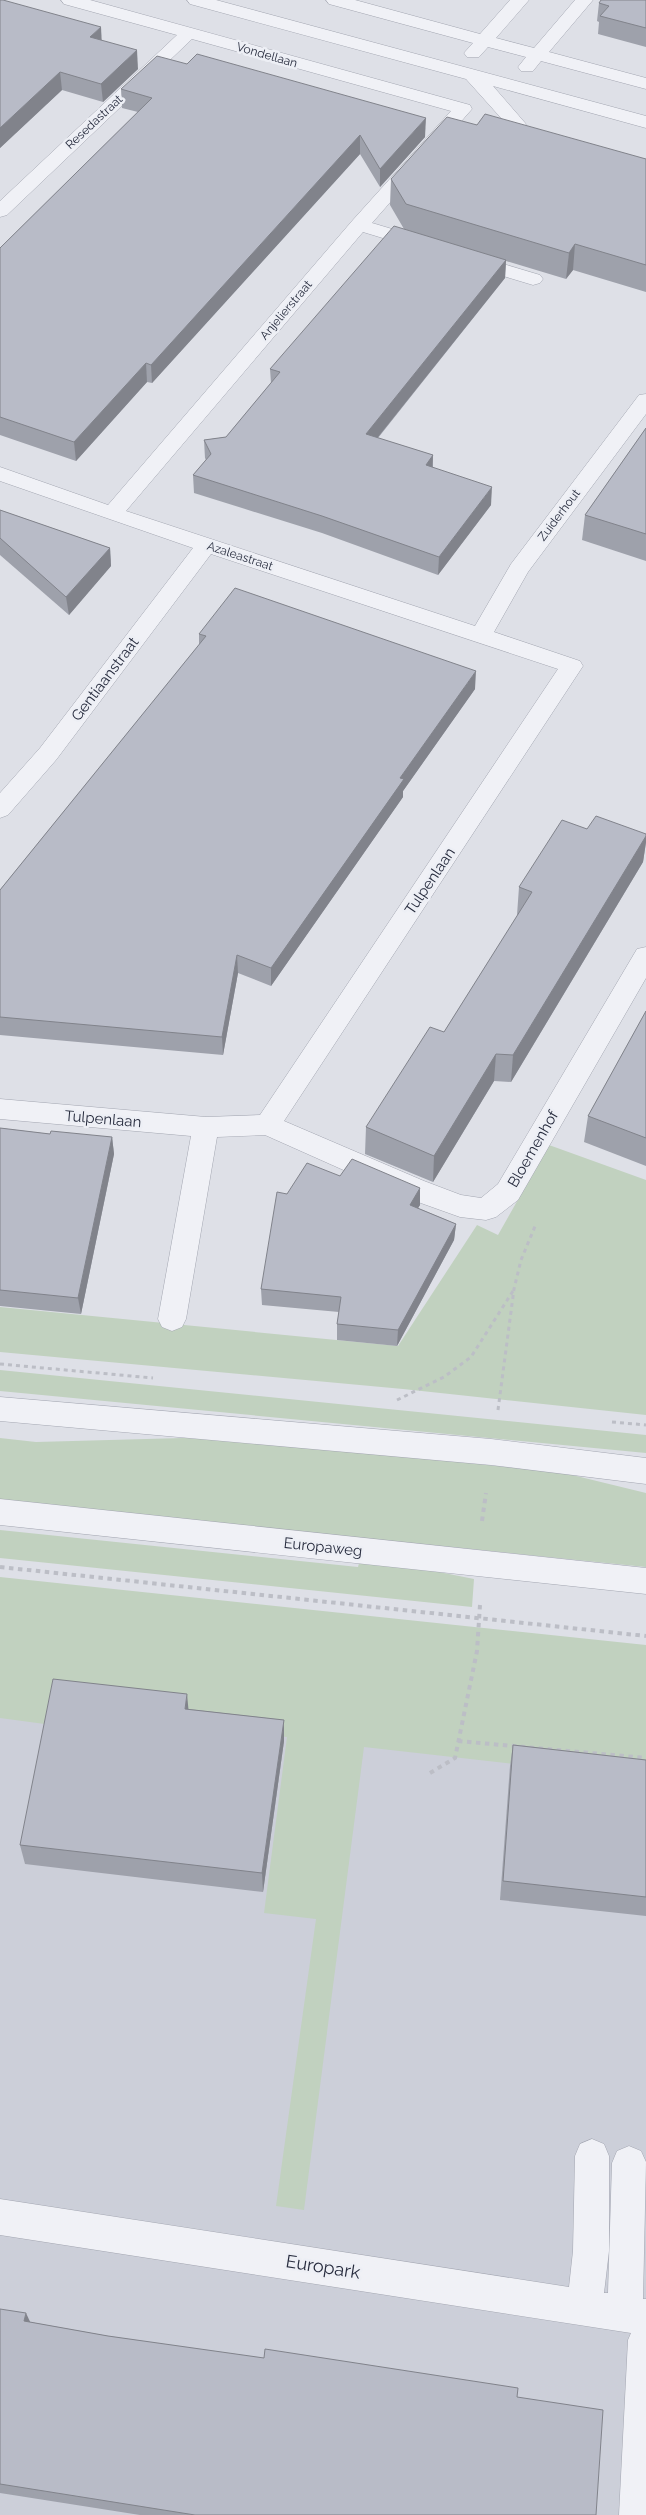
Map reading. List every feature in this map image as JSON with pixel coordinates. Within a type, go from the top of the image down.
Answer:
[{"type":"street","name":"Vondellaan","points":[[70,0],[463,109]]},
{"type":"street","points":[[196,0],[646,122]]},
{"type":"street","points":[[335,0],[484,42],[646,84]]},
{"type":"street","points":[[464,72],[484,42],[520,0]]},
{"type":"street","points":[[512,85],[584,0]]},
{"type":"street","name":"Resedastraat","points":[[0,211],[189,33]]},
{"type":"street","points":[[464,72],[517,124]]},
{"type":"street","name":"Anjelierstraat","points":[[112,514],[359,225],[463,109]]},
{"type":"street","points":[[359,225],[533,279]]},
{"type":"street","name":"Zuiderhout","points":[[481,635],[519,569],[646,400]]},
{"type":"street","name":"Azaleastraat","points":[[0,474],[112,514],[481,635]]},
{"type":"street","name":"Gentiaanstraat","points":[[0,809],[48,754],[207,545]]},
{"type":"street","name":"Tulpenlaan","points":[[0,1109],[206,1127],[267,1125],[572,666],[481,635]]},
{"type":"street","name":"Bloemenhof","points":[[267,1125],[414,1189],[460,1206],[486,1209],[508,1192],[646,956]]},
{"type":"street","points":[[172,1319],[206,1127]]},
{"type":"street","points":[[0,1409],[491,1452],[646,1471]]},
{"type":"street","name":"Europaweg","points":[[0,1512],[646,1581]]},
{"type":"street","points":[[585,2306],[591,2251],[592,2156]]},
{"type":"street","points":[[628,2164],[639,2324],[638,2515]]},
{"type":"street","name":"Europark","points":[[0,2217],[585,2306],[639,2324]]},
{"type":"path","points":[[482,1522],[514,1288],[521,1260],[538,1221],[535,1214],[508,1192]]},
{"type":"path","points":[[395,1401],[444,1377],[471,1357],[514,1288]]},
{"type":"path","points":[[0,1567],[646,1636]]},
{"type":"path","points":[[430,1774],[455,1758],[476,1652],[480,1618]]},
{"type":"path","points":[[458,1741],[539,1746],[646,1758]]},
{"type":"shaded area","points":[[0,1629],[646,1705],[646,2515],[0,2515]]},
{"type":"green space","points":[[549,1145],[646,1180],[646,1415],[403,1389],[0,1352],[0,1307],[398,1346],[477,1225],[498,1235]]},
{"type":"green space","points":[[0,1370],[646,1435],[646,1453],[0,1391]]},
{"type":"green space","points":[[0,1438],[36,1442],[183,1438],[248,1440],[564,1473],[646,1493],[646,1567],[0,1501]]},
{"type":"green space","points":[[0,1530],[358,1567],[359,1563],[434,1571],[474,1579],[472,1607],[0,1558]]},
{"type":"green space","points":[[0,1577],[646,1645],[646,1779],[364,1747],[304,2210],[276,2206],[316,1919],[264,1913],[287,1737],[190,1726],[52,1725],[0,1718]]},
{"type":"building","points":[[0,0],[101,27],[90,37],[137,50],[101,84],[60,72],[0,128]]},
{"type":"building","points":[[601,0],[646,0],[646,28],[600,16],[609,6],[599,3]]},
{"type":"building","points":[[197,54],[426,118],[380,169],[360,135],[151,365],[146,363],[74,442],[0,417],[0,248],[152,98],[121,89],[157,56],[187,64]]},
{"type":"building","points":[[485,114],[646,159],[646,265],[575,244],[569,253],[406,204],[391,179],[447,117],[477,125]]},
{"type":"building","points":[[394,226],[506,260],[366,434],[433,455],[426,465],[492,487],[439,557],[322,516],[193,475],[211,454],[204,440],[226,437],[280,372],[270,369]]},
{"type":"building","points":[[646,428],[646,534],[585,515]]},
{"type":"building","points":[[0,510],[110,548],[66,597],[0,538]]},
{"type":"building","points":[[235,588],[476,671],[400,778],[404,779],[271,968],[237,955],[222,1037],[0,1017],[0,890],[206,636],[199,634]]},
{"type":"building","points":[[596,816],[646,834],[646,836],[513,1055],[496,1054],[434,1156],[366,1127],[430,1027],[444,1032],[532,892],[519,887],[562,820],[587,829]]},
{"type":"building","points":[[646,1011],[646,1138],[588,1116]]},
{"type":"building","points":[[0,1128],[50,1134],[51,1131],[112,1137],[78,1298],[0,1290]]},
{"type":"building","points":[[352,1159],[420,1188],[410,1205],[456,1224],[398,1330],[337,1324],[341,1297],[261,1289],[277,1192],[287,1194],[307,1163],[340,1176]]},
{"type":"building","points":[[53,1679],[187,1694],[185,1709],[284,1720],[262,1873],[20,1845]]},
{"type":"building","points":[[513,1745],[646,1760],[646,1897],[503,1881]]},
{"type":"building","points":[[0,2309],[26,2313],[24,2321],[108,2336],[264,2358],[265,2349],[518,2388],[517,2397],[603,2410],[596,2515],[195,2515],[0,2484]]}]
